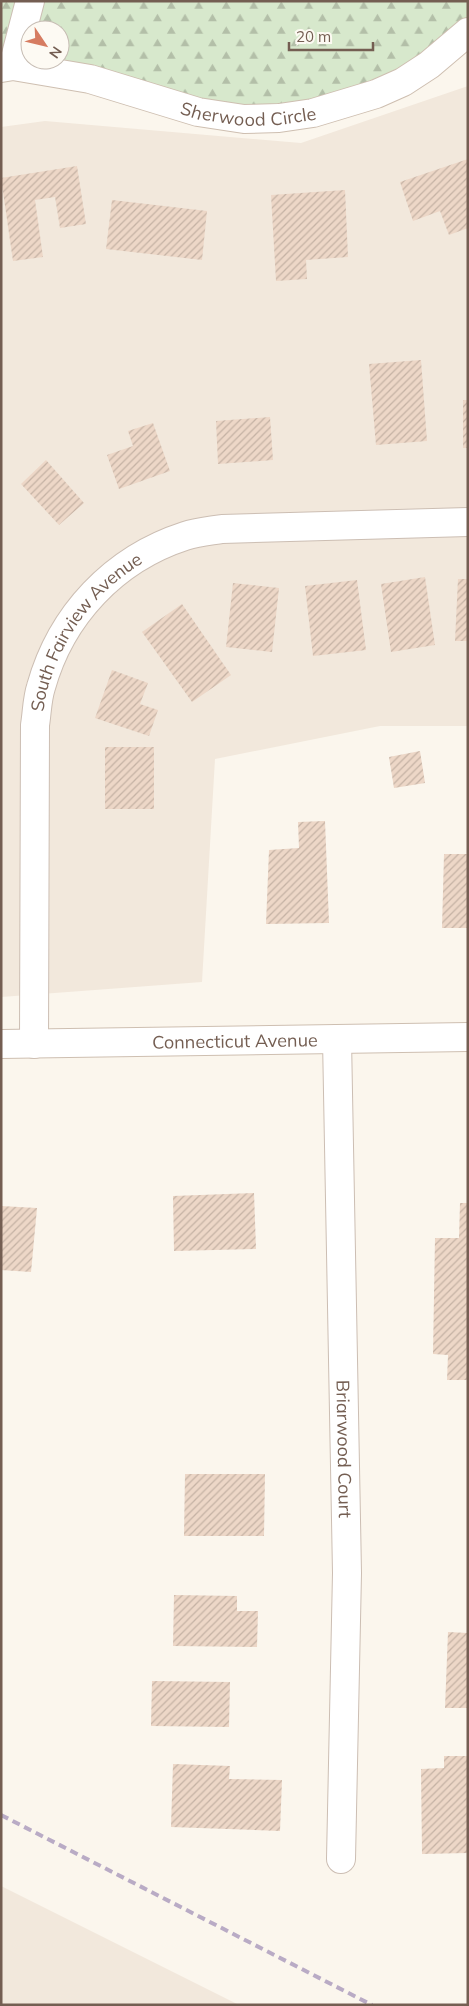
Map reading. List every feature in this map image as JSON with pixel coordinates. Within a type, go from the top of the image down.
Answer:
[{"type":"street","points":[[7,67],[30,1]]},
{"type":"street","name":"Sherwood Circle","points":[[7,67],[90,79],[198,112],[244,119],[279,118],[313,113],[376,94],[403,82],[429,65],[468,32]]},
{"type":"street","name":"South Fairview Avenue","points":[[34,1044],[35,725],[40,688],[52,654],[70,622],[93,592],[120,568],[152,549],[186,536],[222,529],[468,522]]},
{"type":"street","name":"Connecticut Avenue","points":[[1,1044],[468,1037]]},
{"type":"street","name":"Briarwood Court","points":[[337,1039],[347,1573],[341,1859]]},
{"type":"shaded area","points":[[468,86],[468,726],[380,726],[215,759],[202,982],[1,997],[1,127],[45,121],[301,143]]},
{"type":"shaded area","points":[[1,1886],[239,2005],[1,2005]]},
{"type":"green space","points":[[1,1],[468,1],[468,32],[429,65],[279,118],[1,68]]},
{"type":"building","points":[[468,159],[468,228],[449,235],[440,211],[413,221],[400,182]]},
{"type":"building","points":[[77,166],[86,224],[60,228],[55,197],[35,200],[43,257],[13,261],[1,178]]},
{"type":"building","points":[[345,190],[348,257],[306,260],[307,279],[276,281],[271,195]]},
{"type":"building","points":[[112,200],[207,211],[202,260],[106,249]]},
{"type":"building","points":[[421,360],[427,441],[376,445],[369,364]]},
{"type":"building","points":[[463,400],[468,400],[468,448],[463,448]]},
{"type":"building","points":[[270,417],[273,460],[218,464],[216,421]]},
{"type":"building","points":[[153,423],[170,471],[119,489],[107,455],[133,446],[128,431]]},
{"type":"building","points":[[46,460],[84,503],[59,525],[21,484]]},
{"type":"building","points":[[425,577],[435,645],[391,652],[381,584]]},
{"type":"building","points":[[458,579],[468,579],[468,641],[455,641]]},
{"type":"building","points":[[357,580],[366,650],[313,656],[305,586]]},
{"type":"building","points":[[233,583],[279,588],[272,652],[226,647]]},
{"type":"building","points":[[182,604],[231,675],[192,702],[142,632]]},
{"type":"building","points":[[112,670],[148,683],[140,704],[158,710],[149,736],[95,718]]},
{"type":"building","points":[[105,747],[154,747],[154,809],[105,809]]},
{"type":"building","points":[[420,751],[425,783],[394,788],[389,757]]},
{"type":"building","points":[[325,821],[329,923],[266,924],[269,850],[299,848],[298,822]]},
{"type":"building","points":[[444,854],[468,854],[468,928],[442,928]]},
{"type":"building","points":[[254,1193],[256,1249],[174,1251],[173,1196]]},
{"type":"building","points":[[460,1203],[468,1203],[468,1380],[447,1380],[448,1355],[433,1354],[435,1238],[459,1238]]},
{"type":"building","points":[[1,1206],[37,1208],[31,1272],[1,1270]]},
{"type":"building","points":[[185,1474],[265,1474],[264,1536],[184,1536]]},
{"type":"building","points":[[174,1595],[237,1596],[237,1611],[258,1611],[257,1647],[173,1646]]},
{"type":"building","points":[[448,1632],[468,1633],[468,1708],[445,1708]]},
{"type":"building","points":[[152,1681],[230,1682],[229,1727],[151,1726]]},
{"type":"building","points":[[444,1756],[468,1756],[468,1853],[422,1854],[421,1769],[444,1768]]},
{"type":"building","points":[[173,1764],[230,1766],[229,1779],[282,1780],[280,1831],[171,1827]]},
{"type":"railway","points":[[1,1815],[372,2005]]}]
